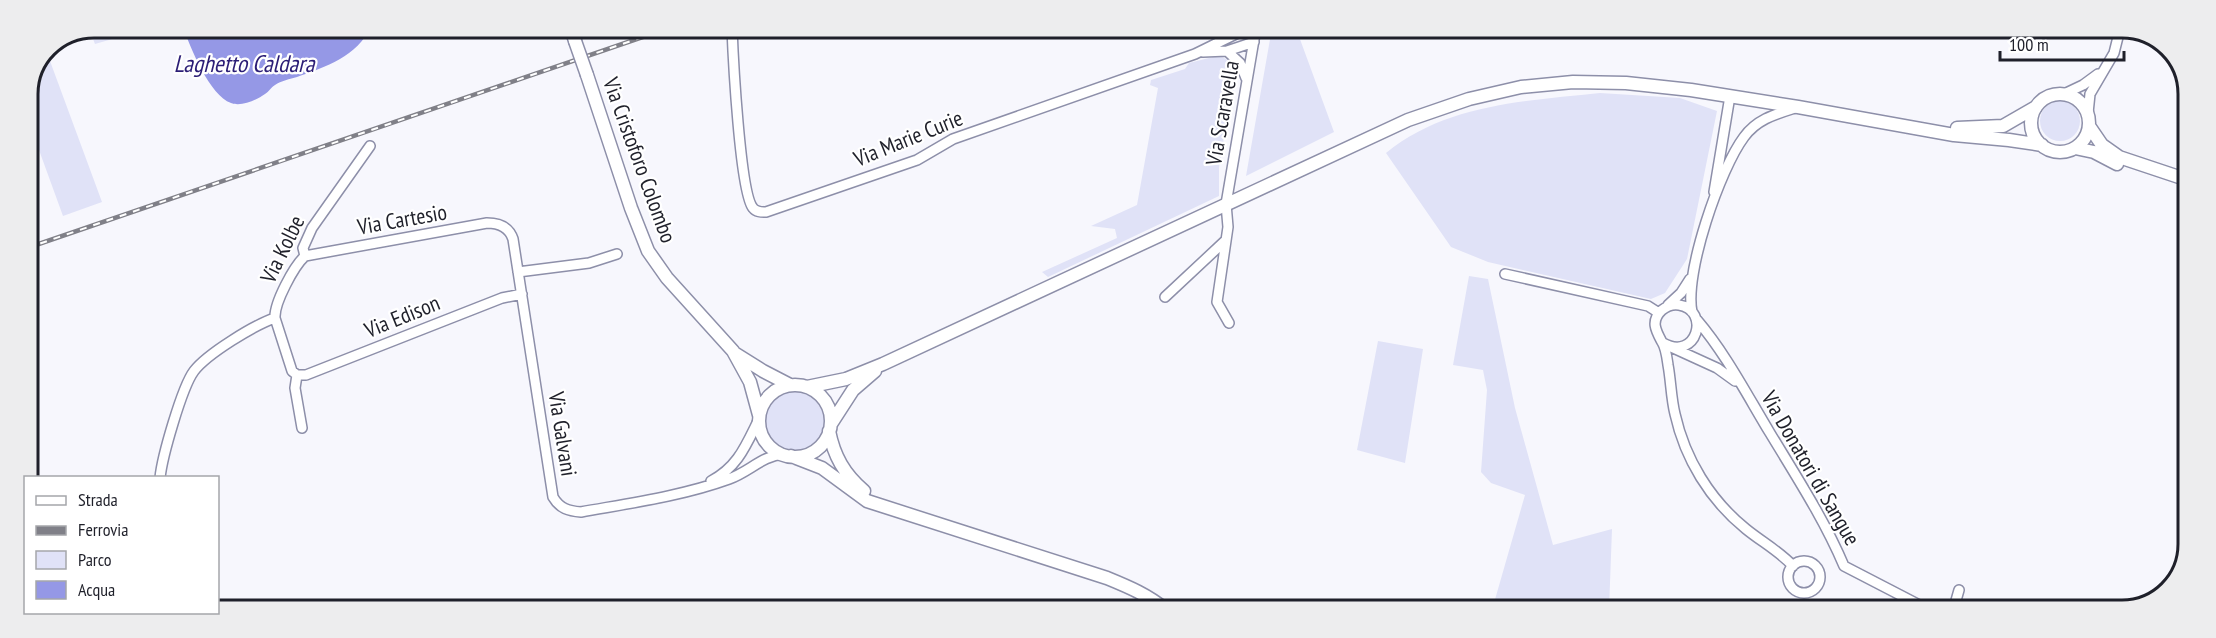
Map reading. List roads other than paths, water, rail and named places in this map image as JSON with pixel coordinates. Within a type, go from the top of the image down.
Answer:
[{"type":"street","name":"Via Cristoforo Colombo","points":[[574,38],[631,208],[648,251],[667,278],[733,351],[750,382],[759,417]]},
{"type":"street","name":"Via Marie Curie","points":[[733,38],[744,172],[750,202],[753,209],[759,212],[766,212],[917,160],[963,135],[1195,54],[1228,38]]},
{"type":"street","name":"Via Scaravella","points":[[1229,322],[1217,302],[1228,227],[1226,204],[1255,38]]},
{"type":"street","points":[[2118,38],[2114,53],[2090,94],[2088,113],[2092,134],[2102,145],[2119,157],[2178,177]]},
{"type":"street","points":[[1195,54],[1227,51],[1254,42]]},
{"type":"street","points":[[1227,51],[1240,63],[1247,79]]},
{"type":"street","points":[[1894,124],[1973,129],[2003,126],[2037,106],[2047,97],[2064,94],[2083,85],[2103,71]]},
{"type":"street","points":[[1153,600],[1107,578],[867,501],[822,468],[773,449],[765,441],[760,430],[759,417],[763,404],[779,388],[790,385],[807,387],[846,380],[1408,120],[1447,105],[1495,93],[1547,84],[1604,82],[1655,85],[1798,107],[1954,135],[2042,145],[2056,151],[2075,148],[2084,140],[2089,126]]},
{"type":"street","points":[[2064,94],[2079,100],[2088,113]]},
{"type":"street","points":[[1712,206],[1730,96]]},
{"type":"street","points":[[2037,106],[2031,124],[2035,136],[2042,145]]},
{"type":"street","points":[[1670,367],[1681,349],[1694,338],[1697,325],[1690,297],[1694,269],[1712,206],[1728,165],[1744,137],[1769,116],[1798,107]]},
{"type":"street","name":"Via Kolbe","points":[[160,476],[181,401],[192,374],[207,358],[256,326],[275,318],[277,305],[298,262],[304,256],[303,248],[312,228],[370,146]]},
{"type":"street","points":[[2075,148],[2094,152],[2133,171],[2173,176]]},
{"type":"street","name":"Via Cartesio","points":[[304,256],[487,223],[494,223],[505,228]]},
{"type":"street","name":"Via Galvani","points":[[505,228],[513,239],[553,497],[560,506],[581,512],[641,502],[732,478],[765,459],[787,455]]},
{"type":"street","points":[[1165,297],[1226,240]]},
{"type":"street","points":[[518,272],[589,263],[617,254]]},
{"type":"street","points":[[1694,269],[1685,287],[1663,310],[1655,324],[1655,331],[1666,344],[1677,423],[1682,441],[1700,477],[1713,496],[1740,524],[1779,552],[1792,566]]},
{"type":"street","points":[[1504,274],[1663,310],[1680,305],[1694,315]]},
{"type":"street","name":"Via Edison","points":[[297,375],[306,375],[502,298],[522,294]]},
{"type":"street","name":"Via Donatori di Sangue","points":[[1694,315],[1718,346],[1825,526],[1844,566],[1910,600]]},
{"type":"street","points":[[275,318],[292,371],[297,375],[295,388],[302,428]]},
{"type":"street","points":[[1666,344],[1681,349],[1690,357],[1724,372],[1744,390]]},
{"type":"street","name":"Via Cristoforo Colombo","points":[[733,351],[763,371],[790,385]]},
{"type":"street","points":[[1670,367],[1678,357],[1690,357]]},
{"type":"street","points":[[787,455],[803,455],[815,450],[824,442],[853,390],[883,364]]},
{"type":"street","points":[[807,387],[818,393],[826,403],[839,464],[877,504]]},
{"type":"street","name":"Via Galvani","points":[[699,488],[734,464],[745,450],[759,417]]},
{"type":"street","points":[[1956,600],[1959,590]]},
{"type":"water","name":"Laghetto Caldara","points":[[188,38],[364,38],[358,46],[340,59],[319,69],[280,82],[258,98],[239,104],[223,99],[208,81]]},
{"type":"railway","points":[[38,244],[640,38]]}]
